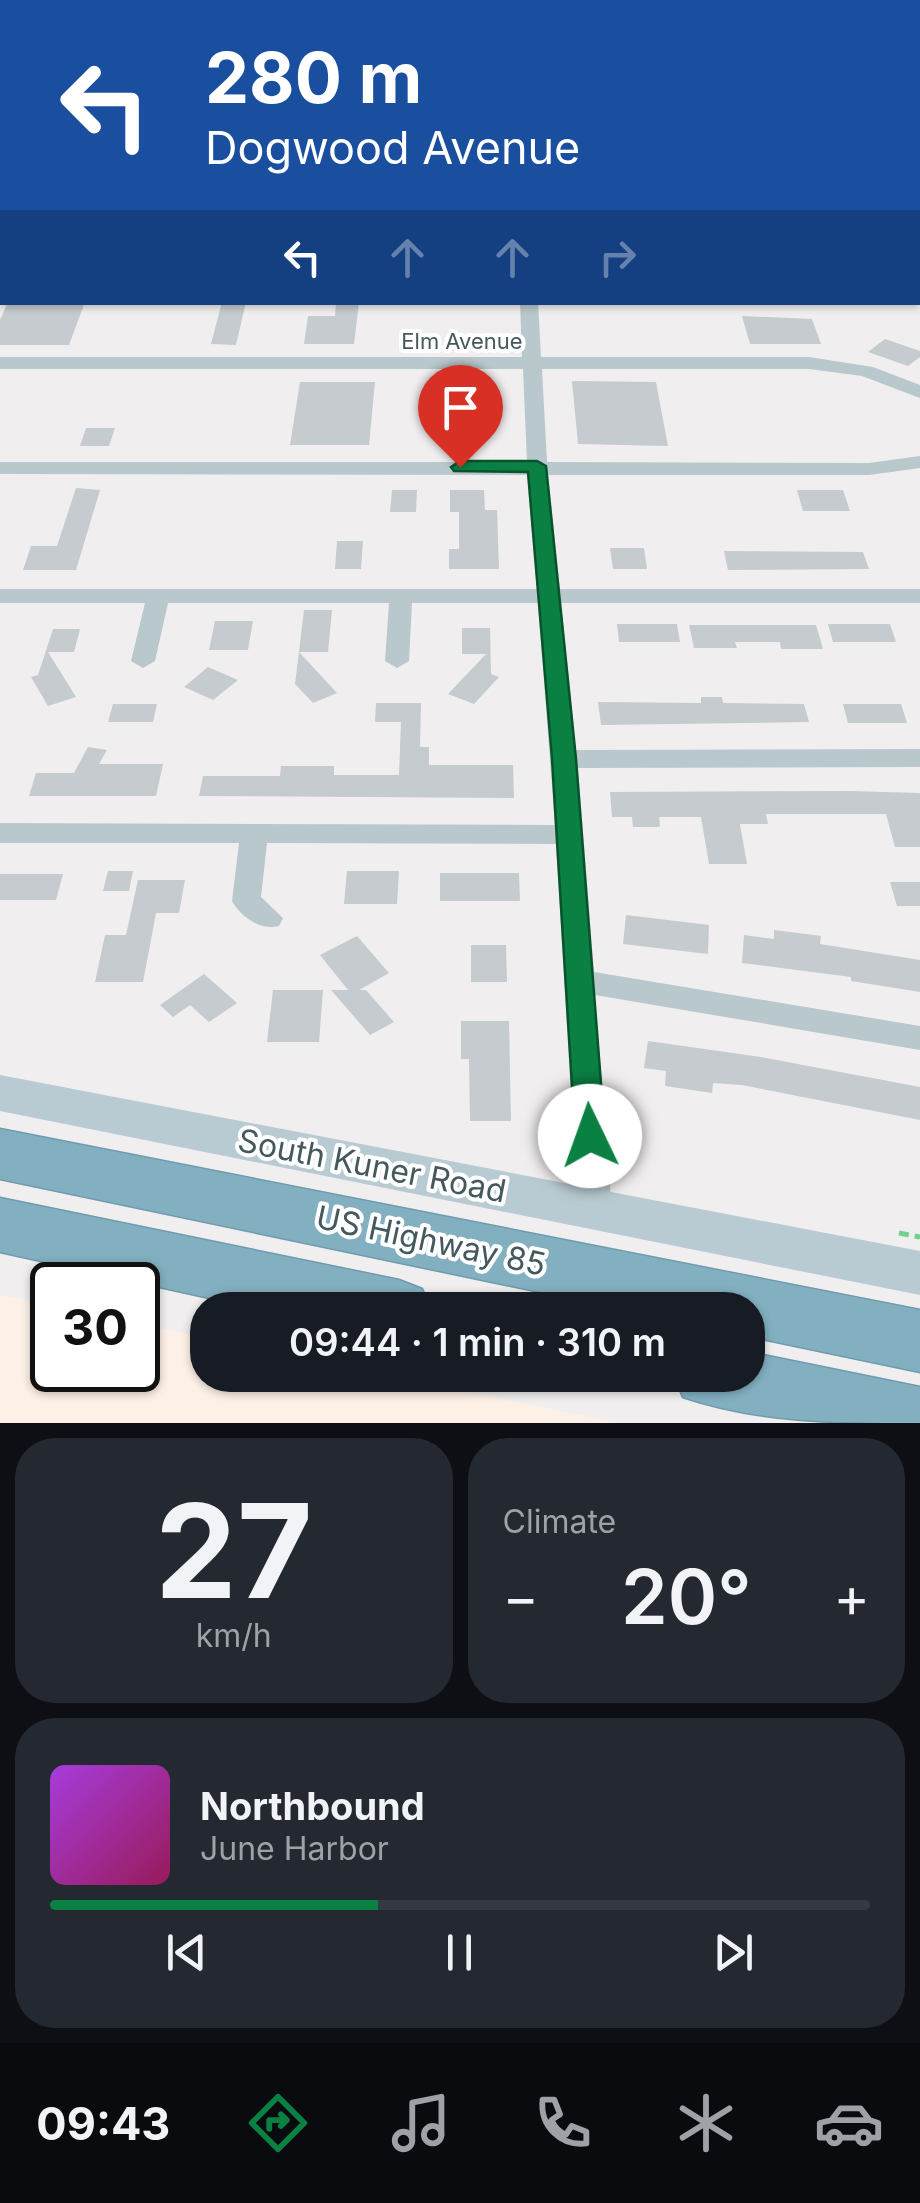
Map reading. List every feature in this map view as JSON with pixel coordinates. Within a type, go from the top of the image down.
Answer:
[{"type":"highway","name":"US Highway 85","points":[[0,1154],[920,1341]]},
{"type":"highway","points":[[0,1225],[315,1292]]},
{"type":"highway","points":[[765,1387],[920,1420]]},
{"type":"street","points":[[529,305],[537,466],[564,759],[595,1209]]},
{"type":"street","name":"Elm Avenue","points":[[0,364],[830,364],[866,371],[920,392]]},
{"type":"street","points":[[0,468],[869,468],[920,462]]},
{"type":"street","points":[[396,661],[402,595]]},
{"type":"street","points":[[0,596],[920,596]]},
{"type":"street","points":[[143,661],[158,596]]},
{"type":"street","points":[[564,759],[920,758]]},
{"type":"street","points":[[0,833],[569,835]]},
{"type":"street","points":[[254,834],[246,900],[269,918]]},
{"type":"street","points":[[580,980],[920,1038]]},
{"type":"street","name":"South Kuner Road","points":[[0,1093],[920,1274]]},
{"type":"shaded area","points":[[0,1295],[30,1301],[30,1392],[160,1392],[160,1328],[190,1335],[190,1392],[468,1392],[618,1423],[0,1423]]},
{"type":"building","points":[[7,305],[84,305],[69,345],[0,345],[0,320]]},
{"type":"building","points":[[221,305],[245,305],[236,345],[211,344]]},
{"type":"building","points":[[336,305],[359,305],[354,344],[304,344],[308,316],[335,316]]},
{"type":"building","points":[[742,316],[812,319],[821,344],[750,344]]},
{"type":"building","points":[[885,339],[920,351],[920,357],[908,366],[868,352]]},
{"type":"building","points":[[572,381],[656,382],[668,446],[578,444]]},
{"type":"building","points":[[300,382],[375,382],[369,445],[290,445]]},
{"type":"building","points":[[86,428],[115,428],[109,446],[80,446]]},
{"type":"building","points":[[76,488],[100,490],[76,570],[23,570],[31,546],[57,546]]},
{"type":"building","points":[[392,490],[417,490],[416,512],[390,512]]},
{"type":"building","points":[[450,490],[484,490],[485,510],[497,510],[499,569],[449,569],[449,549],[459,549],[459,512],[450,512]]},
{"type":"building","points":[[797,490],[843,490],[850,511],[803,511]]},
{"type":"building","points":[[337,541],[363,541],[361,569],[335,569]]},
{"type":"building","points":[[610,548],[644,548],[647,569],[613,569]]},
{"type":"building","points":[[724,551],[863,552],[869,569],[728,570]]},
{"type":"building","points":[[304,610],[332,610],[328,652],[299,652]]},
{"type":"building","points":[[215,621],[253,621],[248,650],[209,650]]},
{"type":"building","points":[[617,624],[677,624],[680,642],[619,642]]},
{"type":"building","points":[[828,624],[890,624],[896,642],[833,642]]},
{"type":"building","points":[[689,625],[816,625],[823,649],[781,649],[780,642],[735,642],[737,648],[694,648]]},
{"type":"building","points":[[462,628],[490,628],[491,674],[499,677],[474,704],[448,694],[486,654],[462,654]]},
{"type":"building","points":[[53,629],[80,629],[74,652],[48,652],[76,697],[48,706],[31,677],[38,675]]},
{"type":"building","points":[[299,652],[337,693],[313,703],[295,684]]},
{"type":"building","points":[[208,667],[238,680],[213,700],[184,687]]},
{"type":"building","points":[[701,697],[722,697],[723,703],[804,704],[809,722],[601,725],[598,702],[701,703]]},
{"type":"building","points":[[376,703],[421,703],[420,747],[429,747],[429,765],[513,765],[514,798],[199,796],[203,776],[280,776],[281,766],[334,766],[334,775],[399,775],[401,722],[375,722]]},
{"type":"building","points":[[113,704],[157,704],[153,722],[108,722]]},
{"type":"building","points":[[843,704],[901,704],[907,723],[848,723]]},
{"type":"building","points":[[88,747],[107,750],[99,764],[163,764],[156,796],[29,796],[36,773],[74,773]]},
{"type":"building","points":[[610,792],[920,793],[920,847],[895,847],[886,814],[766,814],[768,824],[740,824],[747,864],[709,864],[701,817],[659,817],[660,827],[633,827],[632,817],[612,817]]},
{"type":"building","points":[[108,871],[133,871],[129,891],[103,891]]},
{"type":"building","points":[[347,871],[399,871],[397,904],[344,904]]},
{"type":"building","points":[[440,873],[519,873],[520,901],[440,901]]},
{"type":"building","points":[[0,874],[63,874],[56,900],[0,900]]},
{"type":"building","points":[[138,880],[185,880],[179,913],[156,913],[143,982],[95,982],[105,935],[126,935]]},
{"type":"building","points":[[890,882],[920,882],[920,906],[897,906]]},
{"type":"building","points":[[626,915],[709,925],[708,954],[623,944]]},
{"type":"building","points":[[774,930],[821,936],[820,944],[920,960],[920,992],[851,981],[851,977],[742,963],[744,935],[774,939]]},
{"type":"building","points":[[357,936],[389,973],[359,990],[366,990],[394,1022],[370,1035],[331,990],[348,990],[320,955]]},
{"type":"building","points":[[471,945],[506,945],[507,982],[471,982]]},
{"type":"building","points":[[204,974],[237,1003],[209,1022],[190,1005],[173,1017],[160,1005]]},
{"type":"building","points":[[273,990],[323,990],[319,1042],[267,1042]]},
{"type":"building","points":[[461,1021],[509,1021],[511,1121],[470,1121],[469,1059],[461,1059]]},
{"type":"building","points":[[648,1041],[761,1057],[920,1087],[920,1120],[742,1085],[713,1083],[712,1093],[665,1086],[666,1071],[644,1068]]},
{"type":"route","points":[[460,467],[537,466],[564,759],[590,1136]]}]
